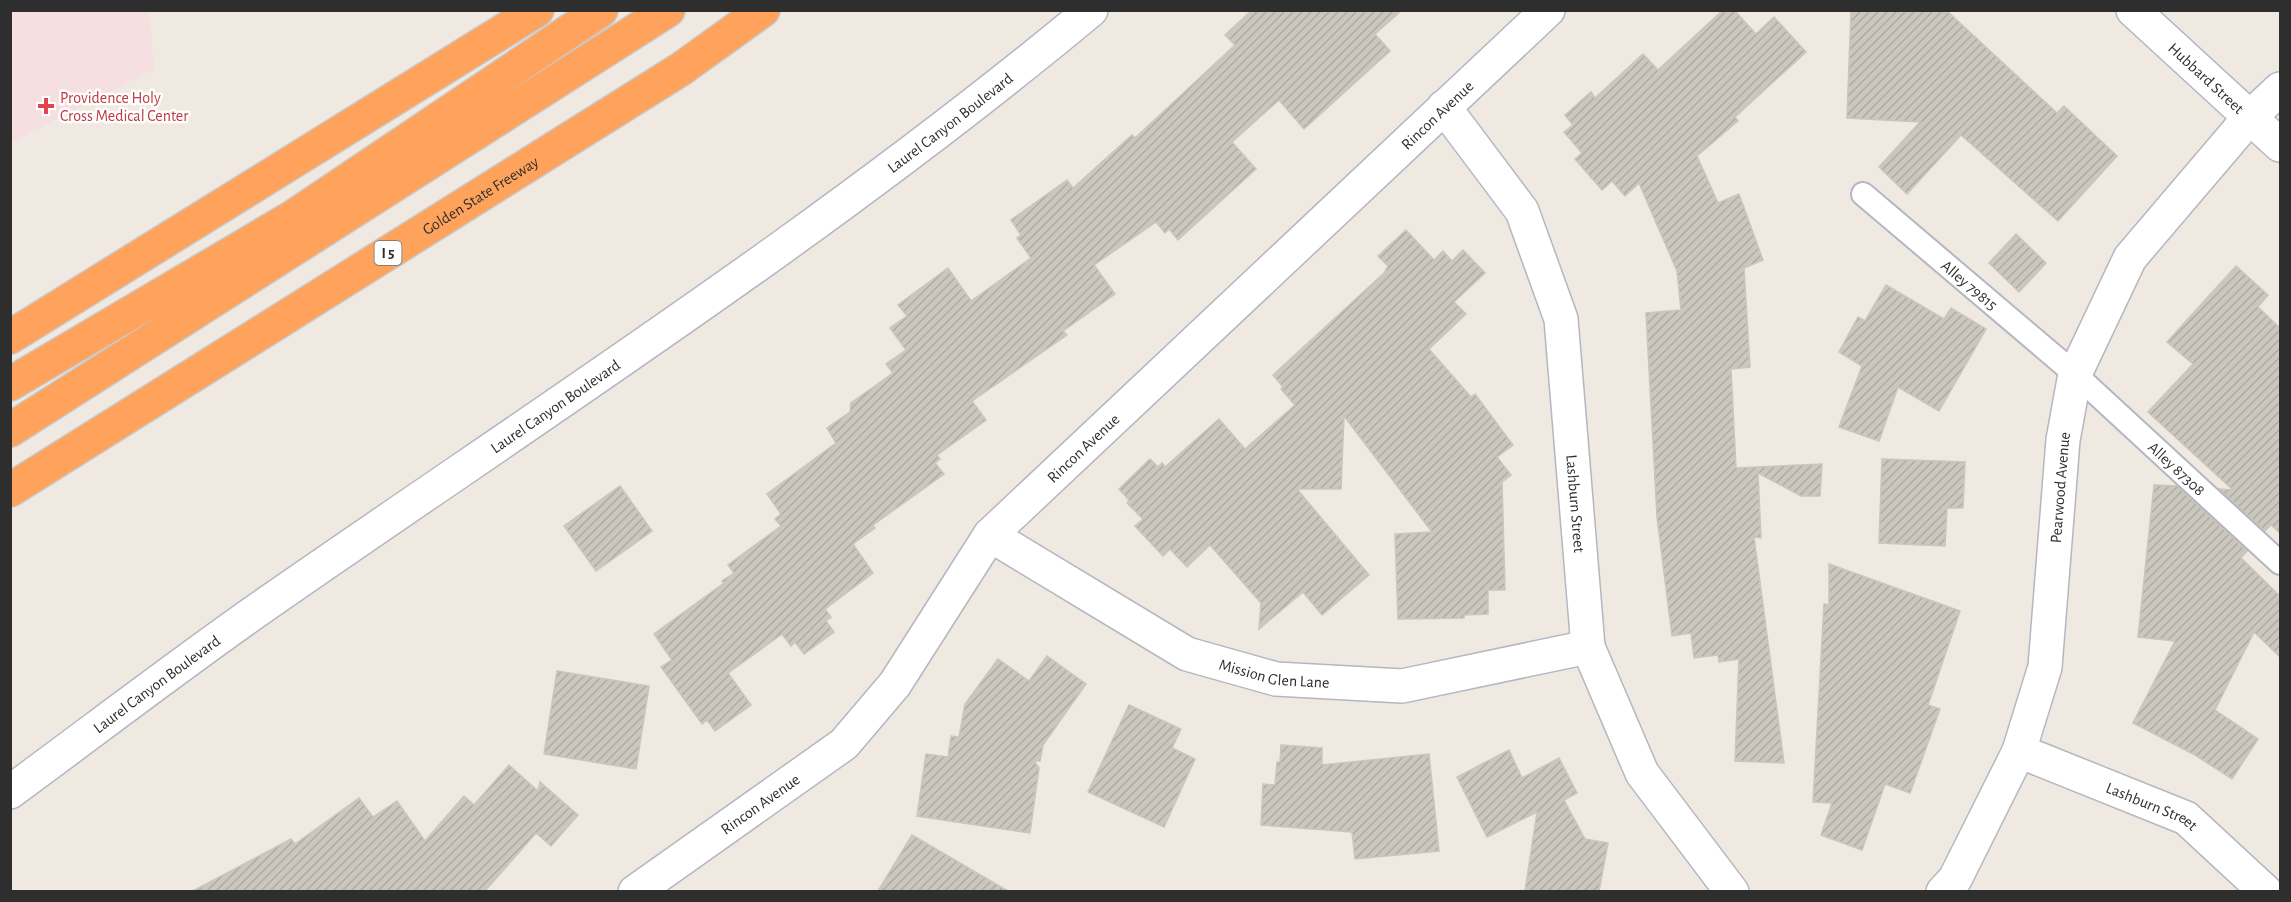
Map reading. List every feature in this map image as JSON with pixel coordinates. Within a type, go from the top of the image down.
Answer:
[{"type":"highway","points":[[10,337],[537,10]]},
{"type":"highway","points":[[10,384],[292,217],[601,10]]},
{"type":"highway","points":[[10,430],[668,10]]},
{"type":"highway","name":"Golden State Freeway","points":[[10,490],[671,75],[763,10]]},
{"type":"street","name":"Laurel Canyon Boulevard","points":[[10,792],[256,612],[656,336],[987,97],[1090,10]]},
{"type":"street","name":"Rincon Avenue","points":[[635,891],[844,744],[896,684],[990,536],[1548,10]]},
{"type":"street","name":"Hubbard Street","points":[[2133,10],[2280,145]]},
{"type":"street","name":"Pearwood Avenue","points":[[1943,891],[1955,879],[2019,751],[2045,667],[2063,440],[2075,374],[2130,258],[2250,117],[2280,89]]},
{"type":"street","name":"Lashburn Street","points":[[1444,107],[1522,211],[1561,319],[1588,647],[1642,773],[1732,891]]},
{"type":"street","name":"Mission Glen Lane","points":[[990,536],[1187,654],[1276,679],[1402,686],[1588,647]]},
{"type":"street","name":"Lashburn Street","points":[[2019,751],[2186,818],[2266,891]]},
{"type":"lane","name":"Alley 79815","points":[[1863,194],[2075,374]]},
{"type":"lane","name":"Alley 87308","points":[[2075,374],[2280,563]]},
{"type":"shaded area","name":"Providence Holy Cross Medical Center","points":[[11,10],[149,11],[154,69],[11,143]]},
{"type":"building","points":[[1252,10],[1402,10],[1375,34],[1390,51],[1304,129],[1279,100],[1232,142],[1256,169],[1178,240],[1169,229],[1165,233],[1156,222],[1094,265],[1115,294],[1063,331],[1067,335],[972,401],[986,420],[937,455],[940,459],[935,463],[944,474],[873,525],[875,528],[853,544],[873,573],[825,609],[831,617],[826,621],[834,632],[804,654],[795,642],[791,646],[782,634],[728,673],[751,705],[715,731],[707,720],[702,724],[661,667],[672,660],[654,634],[724,583],[722,581],[734,573],[728,565],[781,526],[775,519],[781,514],[767,494],[836,443],[827,428],[850,412],[851,403],[893,373],[886,364],[906,350],[890,328],[907,316],[898,305],[948,268],[971,301],[1031,258],[1017,238],[1021,235],[1011,220],[1067,180],[1073,188],[1132,135],[1135,138],[1235,45],[1225,35]]},
{"type":"building","points":[[1723,10],[1734,10],[1756,34],[1774,17],[1806,52],[1735,117],[1738,121],[1697,156],[1718,203],[1739,194],[1763,260],[1744,268],[1750,367],[1731,369],[1736,468],[1822,464],[1820,496],[1801,496],[1758,473],[1761,538],[1754,537],[1784,763],[1735,761],[1739,659],[1719,662],[1718,655],[1694,658],[1691,633],[1672,636],[1657,517],[1646,313],[1681,310],[1677,271],[1639,183],[1625,196],[1612,181],[1602,190],[1575,159],[1582,153],[1564,132],[1573,125],[1565,115],[1591,92],[1595,98],[1643,54],[1658,70]]},
{"type":"building","points":[[1851,10],[1946,10],[2057,113],[2064,106],[2117,156],[2058,221],[1961,135],[1907,194],[1879,167],[1920,122],[1847,118]]},
{"type":"building","points":[[1406,230],[1434,260],[1443,251],[1452,261],[1463,250],[1485,273],[1454,302],[1466,314],[1429,349],[1471,397],[1475,394],[1513,445],[1497,457],[1511,475],[1502,482],[1505,590],[1488,590],[1488,614],[1464,615],[1464,618],[1398,619],[1395,534],[1432,532],[1344,416],[1341,489],[1297,489],[1369,575],[1322,615],[1303,592],[1259,629],[1261,603],[1210,545],[1187,567],[1170,549],[1163,556],[1135,526],[1143,519],[1127,503],[1129,500],[1119,489],[1150,459],[1158,467],[1162,463],[1165,467],[1219,419],[1245,449],[1295,405],[1281,389],[1283,387],[1273,375],[1384,273],[1388,266],[1378,256]]},
{"type":"building","points":[[2016,234],[2046,263],[2019,292],[1989,263]]},
{"type":"building","points":[[2236,266],[2268,295],[2258,307],[2280,328],[2280,533],[2271,525],[2265,531],[2219,489],[2233,490],[2148,412],[2193,364],[2167,342]]},
{"type":"building","points":[[1886,285],[1944,319],[1951,308],[1986,329],[1939,411],[1898,387],[1879,441],[1839,427],[1862,366],[1839,352],[1858,317],[1865,321]]},
{"type":"building","points":[[1882,459],[1965,462],[1963,508],[1947,508],[1945,546],[1879,543]]},
{"type":"building","points":[[2154,485],[2177,486],[2247,551],[2241,558],[2280,596],[2280,657],[2254,632],[2215,710],[2258,739],[2232,779],[2195,755],[2133,723],[2175,641],[2138,637]]},
{"type":"building","points":[[620,486],[652,531],[596,571],[564,526]]},
{"type":"building","points":[[1829,564],[1960,611],[1928,705],[1940,709],[1910,793],[1885,784],[1862,850],[1821,835],[1832,803],[1813,802],[1824,604],[1829,605]]},
{"type":"building","points":[[1047,656],[1086,684],[1043,745],[1040,761],[1034,761],[1039,768],[1030,833],[917,816],[926,754],[948,757],[951,736],[959,737],[965,704],[998,659],[1029,681]]},
{"type":"building","points":[[557,671],[649,686],[636,769],[544,754]]},
{"type":"building","points":[[1129,705],[1181,729],[1172,748],[1195,759],[1164,827],[1088,792]]},
{"type":"building","points":[[1281,745],[1322,748],[1322,765],[1429,754],[1439,851],[1355,859],[1352,832],[1261,825],[1263,784],[1275,785]]},
{"type":"building","points":[[1509,750],[1522,778],[1559,758],[1577,793],[1564,800],[1585,839],[1608,843],[1599,891],[1525,891],[1537,812],[1487,837],[1457,777]]},
{"type":"building","points":[[509,765],[538,791],[540,782],[578,815],[551,846],[536,833],[485,891],[193,891],[291,839],[295,844],[359,798],[373,817],[397,801],[425,841],[464,796],[474,805]]},
{"type":"building","points":[[912,835],[1008,891],[878,891]]},
{"type":"place","name":"Providence Holy Cross Medical Center","points":[[46,106]]}]
